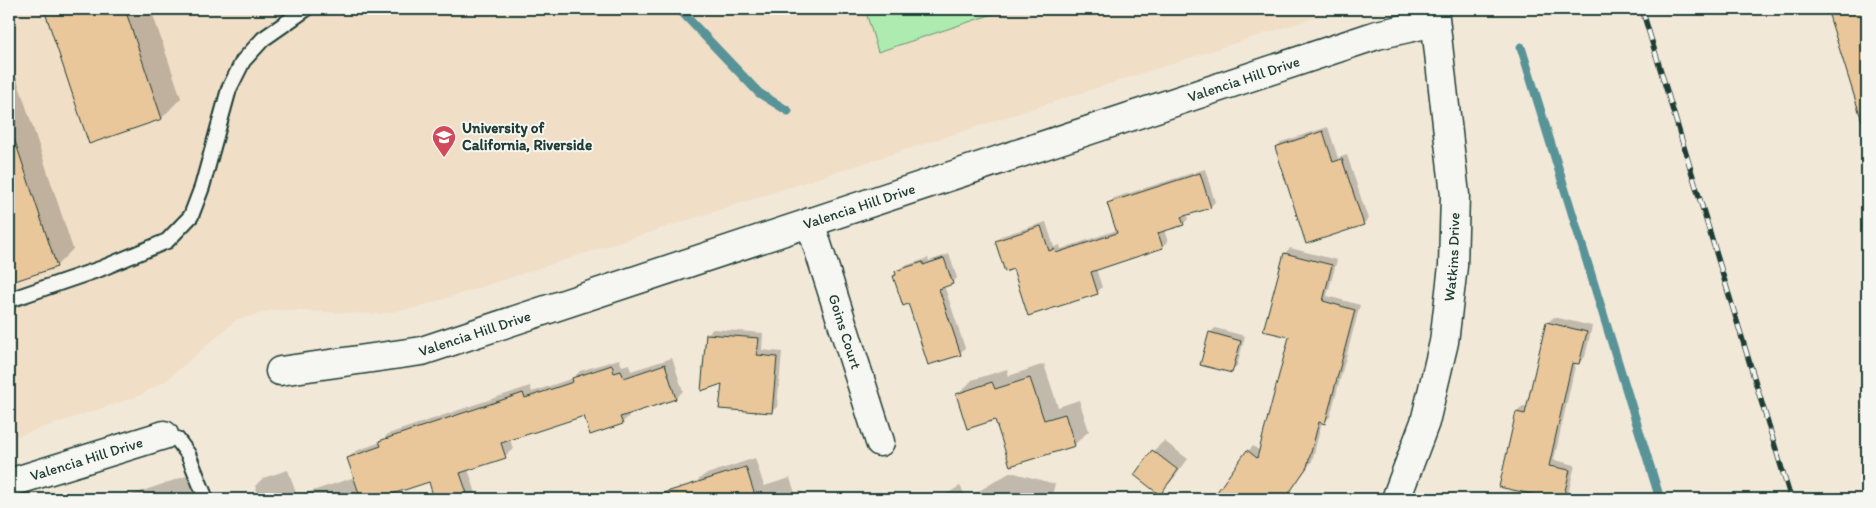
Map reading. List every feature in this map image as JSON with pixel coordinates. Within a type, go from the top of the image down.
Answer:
[{"type":"street","name":"Valencia Hill Drive","points":[[280,371],[422,351],[810,222],[958,175],[1434,15]]},
{"type":"street","name":"Watkins Drive","points":[[1396,499],[1427,414],[1444,342],[1453,266],[1455,195],[1434,15]]},
{"type":"street","name":"Goins Court","points":[[810,222],[880,442]]},
{"type":"street","name":"Valencia Hill Drive","points":[[9,483],[164,435]]},
{"type":"lane","points":[[9,300],[100,269],[167,241],[191,216],[202,186],[229,89],[243,61],[263,39],[306,9]]},
{"type":"lane","points":[[164,435],[176,440],[188,454],[206,499]]},
{"type":"shaded area","name":"University of California, Riverside","points":[[9,9],[1341,9],[419,307],[380,314],[272,310],[236,320],[168,379],[141,395],[9,439]]},
{"type":"green space","points":[[865,9],[1008,9],[878,52]]},
{"type":"building","points":[[44,9],[125,9],[162,119],[89,144]]},
{"type":"building","points":[[1827,9],[1867,9],[1867,120],[1862,121]]},
{"type":"building","points":[[1323,131],[1333,162],[1342,159],[1364,225],[1306,244],[1275,147]]},
{"type":"building","points":[[13,135],[57,267],[9,283],[9,136]]},
{"type":"building","points":[[1200,173],[1211,208],[1181,217],[1184,225],[1158,233],[1163,248],[1091,272],[1098,294],[1028,316],[1013,269],[1005,272],[995,241],[1041,226],[1049,251],[1054,249],[1056,253],[1117,233],[1107,203]]},
{"type":"building","points":[[1284,253],[1332,265],[1323,301],[1355,310],[1325,424],[1319,422],[1307,467],[1285,499],[1212,499],[1247,450],[1257,458],[1289,337],[1263,331]]},
{"type":"building","points":[[944,258],[953,284],[939,289],[961,355],[928,365],[910,309],[908,304],[903,306],[893,276],[896,275],[895,271],[923,262],[923,265]]},
{"type":"building","points":[[1546,322],[1587,332],[1579,364],[1572,363],[1549,466],[1570,470],[1563,499],[1554,499],[1499,487],[1516,412],[1525,414]]},
{"type":"building","points":[[1209,332],[1241,341],[1232,373],[1200,365]]},
{"type":"building","points":[[706,334],[759,338],[757,355],[777,357],[772,413],[719,409],[722,384],[701,391]]},
{"type":"building","points":[[665,364],[676,399],[620,417],[623,424],[590,435],[584,416],[501,443],[506,458],[460,473],[469,499],[434,499],[429,482],[377,499],[361,499],[347,458],[381,446],[379,441],[523,393],[525,398],[573,382],[572,378],[612,365],[614,373],[621,371],[624,378]]},
{"type":"building","points":[[1030,378],[1044,420],[1065,414],[1075,446],[1010,466],[995,420],[967,429],[956,394],[992,382],[995,389]]},
{"type":"building","points":[[1152,450],[1178,470],[1160,495],[1134,475]]},
{"type":"building","points":[[746,467],[756,499],[661,499],[660,494]]},
{"type":"waterway","points":[[679,9],[759,93],[788,111]]},
{"type":"waterway","points":[[1521,47],[1660,499]]},
{"type":"railway","points":[[1642,9],[1791,499]]},
{"type":"place","name":"University of California, Riverside","points":[[444,158]]}]
